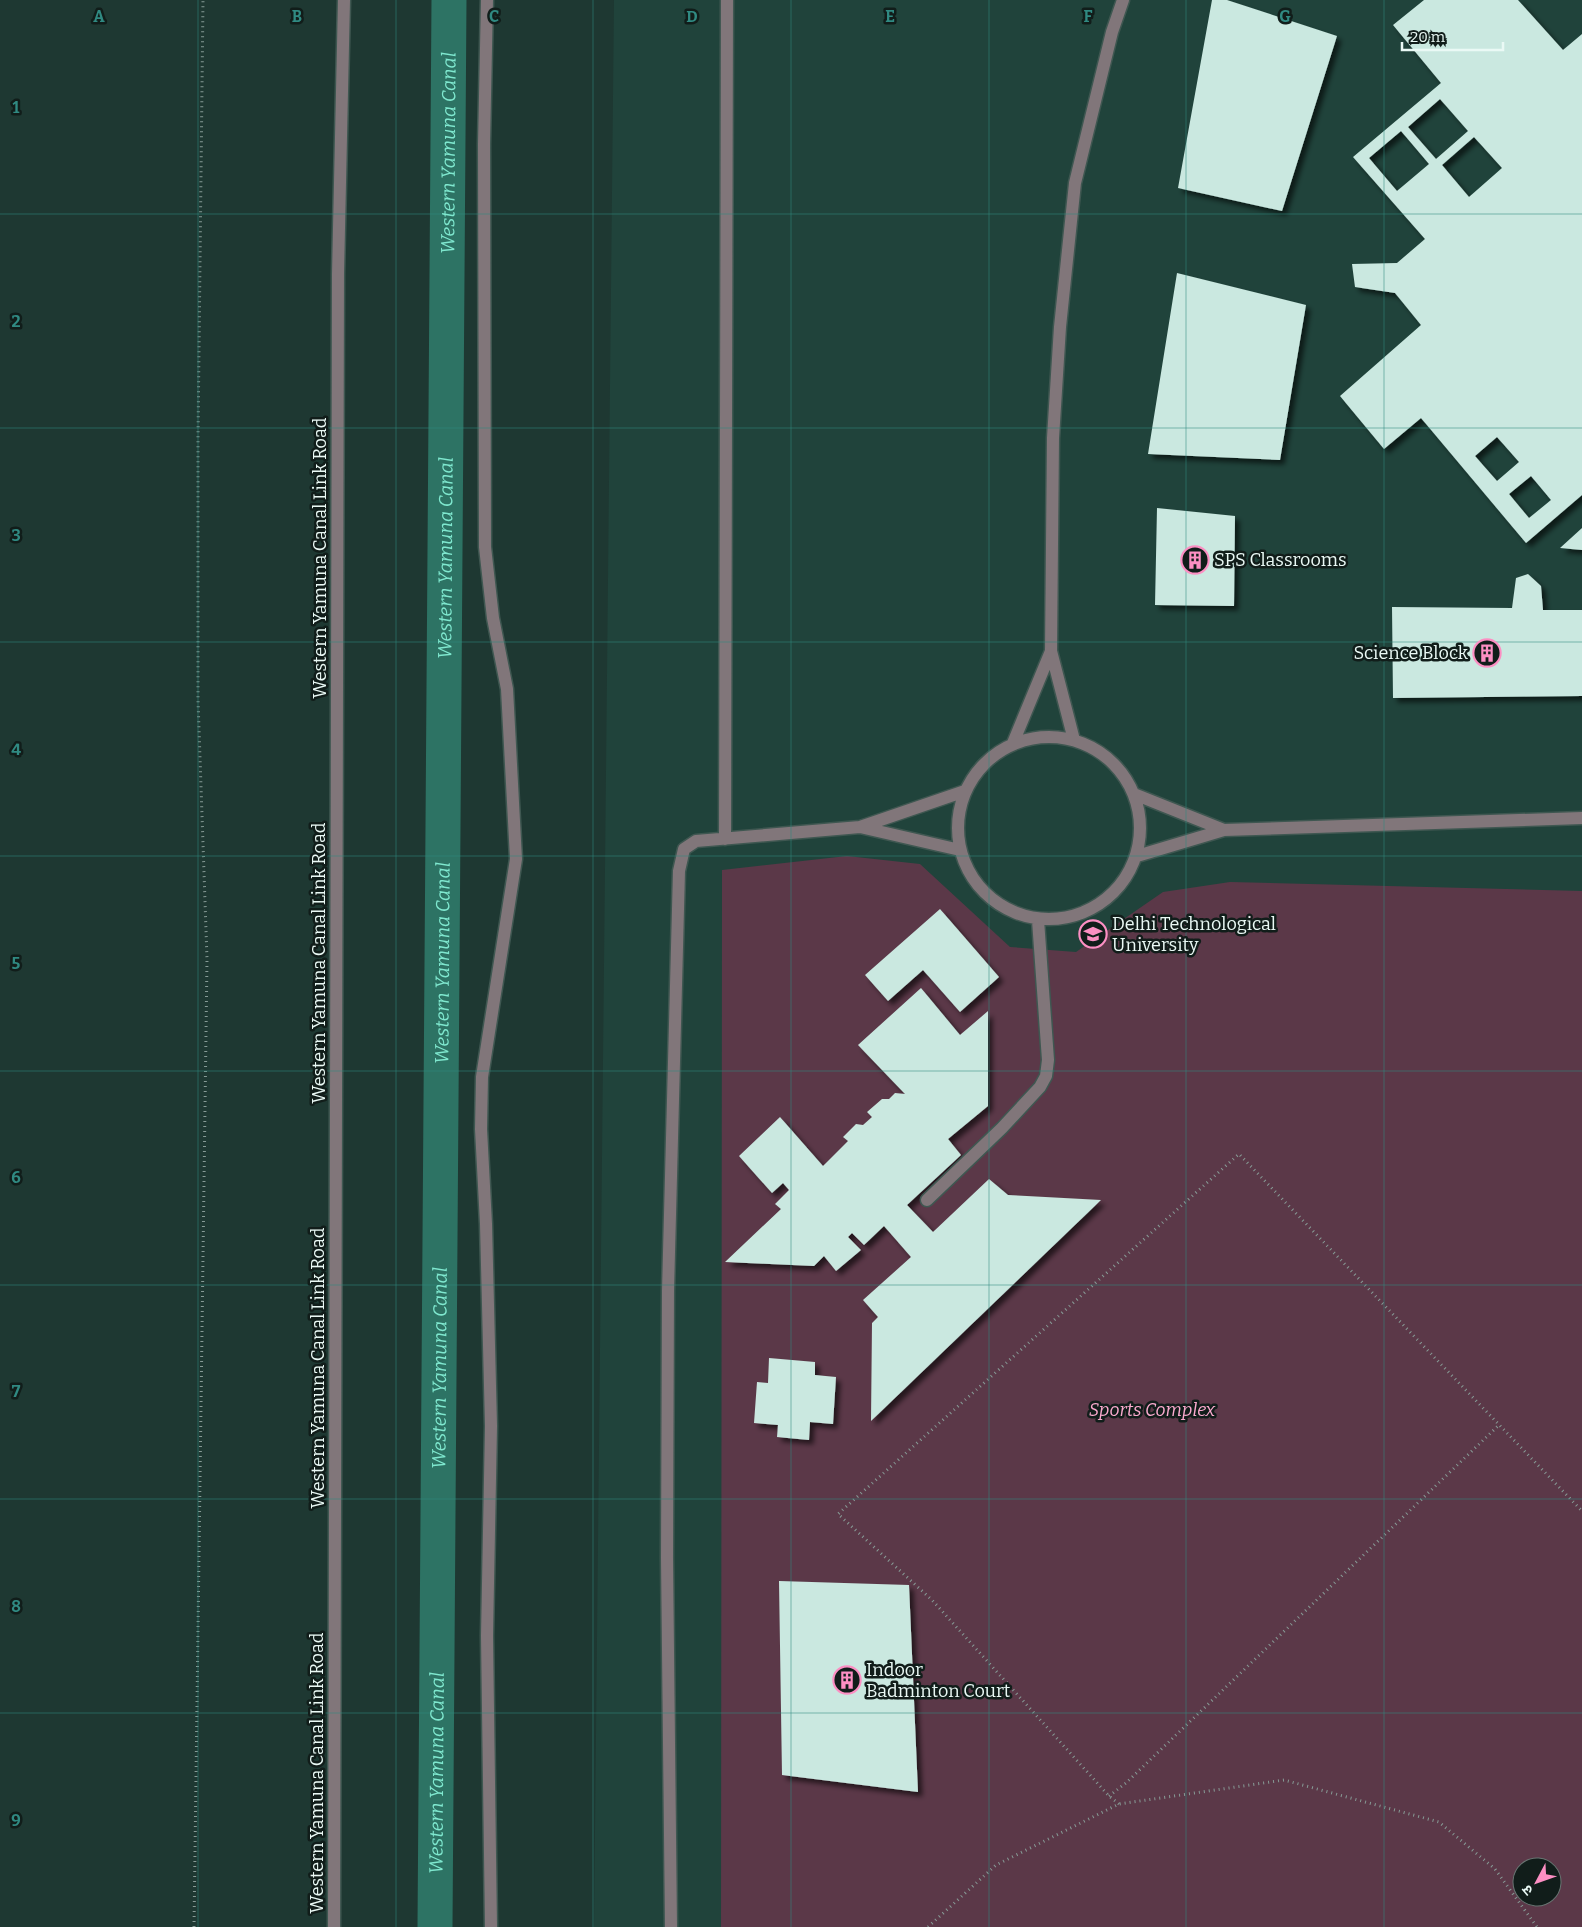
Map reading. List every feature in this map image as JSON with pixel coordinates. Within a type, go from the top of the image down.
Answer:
[{"type":"street","name":"Western Yamuna Canal Link Road","points":[[334,1927],[338,284],[344,0]]},
{"type":"street","points":[[487,0],[484,144],[486,547],[493,618],[507,689],[516,859],[482,1077],[481,1129],[486,1224],[491,1426],[487,1636],[491,1927]]},
{"type":"street","points":[[726,839],[727,0]]},
{"type":"street","points":[[1074,740],[1051,651],[1053,438],[1060,327],[1074,193],[1112,32],[1123,0]]},
{"type":"street","points":[[1013,743],[1051,651]]},
{"type":"street","points":[[1043,736],[1068,738],[1092,747],[1112,761],[1128,780],[1138,803],[1142,828],[1137,856],[1128,876],[1112,896],[1092,910],[1068,918],[1038,920],[1019,914],[996,903],[978,886],[965,864],[960,850],[958,815],[965,791],[978,769],[997,752],[1013,743],[1043,736]]},
{"type":"street","points":[[670,1927],[667,1558],[668,1291],[679,871],[684,849],[696,841],[860,827],[965,791]]},
{"type":"street","points":[[1134,794],[1224,830]]},
{"type":"street","points":[[1137,856],[1224,830],[1582,818]]},
{"type":"street","points":[[860,827],[960,850]]},
{"type":"street","points":[[927,1200],[1002,1128],[1040,1087],[1046,1076],[1048,1060],[1038,920]]},
{"type":"path","points":[[194,1927],[206,959],[198,700],[198,427],[203,0]]},
{"type":"path","points":[[1119,1804],[1108,1796],[932,1600],[838,1514],[1240,1154],[1582,1511]]},
{"type":"path","points":[[1108,1796],[1126,1783],[1499,1425]]},
{"type":"path","points":[[928,1927],[996,1864],[1119,1804],[1284,1780],[1439,1822],[1496,1869],[1537,1927]]},
{"type":"shaded area","name":"Delhi Technological University","points":[[614,0],[1582,0],[1582,1927],[594,1927]]},
{"type":"green space","name":"Sports Complex","points":[[847,856],[920,864],[1010,947],[1076,952],[1163,892],[1230,882],[1582,891],[1582,1927],[721,1927],[722,870]]},
{"type":"building","points":[[1212,0],[1227,0],[1337,36],[1282,211],[1178,188]]},
{"type":"building","points":[[1424,0],[1518,0],[1563,50],[1582,34],[1582,495],[1526,543],[1421,418],[1384,449],[1340,396],[1421,325],[1395,293],[1355,287],[1352,264],[1397,263],[1425,239],[1353,157],[1441,83],[1393,25]],"holes":[[[1440,99],[1468,131],[1436,159],[1408,127]],[[1401,131],[1429,164],[1397,191],[1369,158]],[[1474,137],[1502,168],[1469,197],[1442,165]],[[1497,437],[1519,462],[1497,481],[1475,456]],[[1531,476],[1551,500],[1529,518],[1509,494]]]},
{"type":"building","points":[[1177,273],[1306,305],[1280,460],[1148,454]]},
{"type":"building","name":"SPS Classrooms","points":[[1157,508],[1235,516],[1234,606],[1155,605]]},
{"type":"building","points":[[1582,528],[1582,550],[1560,548]]},
{"type":"building","name":"Science Block","points":[[1528,574],[1541,586],[1543,610],[1582,610],[1582,696],[1393,698],[1392,607],[1512,608],[1516,578]]},
{"type":"building","points":[[940,909],[999,977],[960,1012],[923,970],[888,1001],[865,975]]},
{"type":"building","points":[[921,988],[960,1035],[988,1011],[988,1106],[948,1139],[961,1155],[907,1205],[933,1232],[989,1179],[1008,1195],[1101,1200],[871,1421],[872,1323],[878,1317],[863,1300],[911,1257],[884,1226],[864,1245],[852,1233],[848,1237],[861,1250],[836,1271],[824,1256],[814,1266],[725,1262],[781,1209],[775,1204],[789,1190],[783,1183],[772,1193],[739,1156],[780,1117],[823,1166],[848,1141],[843,1137],[856,1124],[863,1125],[872,1117],[867,1112],[882,1099],[889,1099],[895,1093],[905,1094],[858,1045]]},
{"type":"building","points":[[769,1358],[815,1362],[815,1375],[836,1377],[833,1424],[810,1422],[809,1440],[777,1437],[778,1425],[754,1423],[757,1382],[768,1383]]},
{"type":"building","name":"Indoor Badminton Court","points":[[779,1581],[909,1585],[918,1792],[782,1775]]},
{"type":"waterway","name":"Western Yamuna Canal","points":[[435,1927],[449,0]]},
{"type":"place","name":"SPS Classrooms","points":[[1195,560]]},
{"type":"place","name":"Science Block","points":[[1487,653]]},
{"type":"place","name":"Delhi Technological University","points":[[1093,934]]},
{"type":"place","name":"Indoor Badminton Court","points":[[847,1680]]}]
